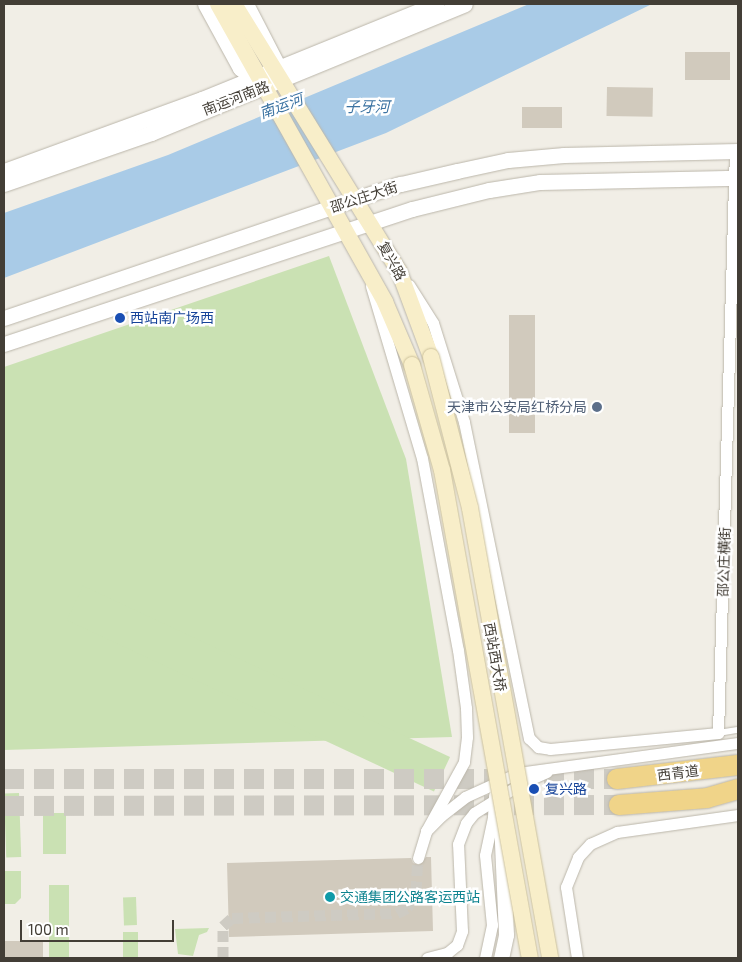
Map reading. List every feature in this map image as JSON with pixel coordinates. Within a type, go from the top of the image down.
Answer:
[{"type":"highway","name":"西青道","points":[[617,779],[738,765]]},
{"type":"highway","name":"西青道","points":[[619,805],[707,798],[738,789]]},
{"type":"highway","points":[[707,798],[738,798]]},
{"type":"main road","points":[[218,4],[270,82]]},
{"type":"main road","points":[[234,4],[270,82]]},
{"type":"main road","name":"复兴路","points":[[270,82],[338,173],[399,271],[431,357]]},
{"type":"main road","name":"复兴路","points":[[270,82],[317,181],[385,302],[412,365]]},
{"type":"main road","name":"西站西大桥","points":[[431,357],[470,508],[550,958]]},
{"type":"main road","name":"西站西大桥","points":[[412,365],[442,470],[497,806],[530,958]]},
{"type":"street","points":[[205,4],[233,56],[270,82]]},
{"type":"street","points":[[246,4],[270,82]]},
{"type":"street","name":"南运河南路","points":[[4,171],[270,82],[436,4]]},
{"type":"street","name":"南运河南路","points":[[4,184],[151,133],[270,82],[465,4]]},
{"type":"street","name":"邵公庄横街","points":[[718,734],[737,151]]},
{"type":"street","name":"邵公庄大街","points":[[4,318],[401,184],[508,160],[564,155],[737,151]]},
{"type":"street","name":"邵公庄大街","points":[[4,344],[344,232],[480,192],[540,182],[737,178]]},
{"type":"street","points":[[366,270],[422,458],[458,650],[466,708],[468,737],[464,762],[426,831],[418,858]]},
{"type":"street","points":[[399,271],[433,323],[464,422],[529,738],[543,748],[593,747],[718,734]]},
{"type":"street","points":[[466,708],[519,696]]},
{"type":"street","points":[[426,831],[465,797],[518,773],[738,743]]},
{"type":"street","points":[[427,958],[447,953],[457,945],[462,931],[458,854],[461,832],[474,813],[497,806],[541,774],[580,764]]},
{"type":"street","points":[[492,784],[497,806],[506,934],[501,958]]},
{"type":"street","points":[[485,958],[492,926],[485,855],[497,806]]},
{"type":"street","points":[[578,958],[566,887],[578,857],[590,844],[631,830],[738,815]]},
{"type":"lane","points":[[718,734],[738,730]]},
{"type":"green space","points":[[329,256],[406,459],[452,737],[4,750],[4,367]]},
{"type":"green space","points":[[83,586],[450,757],[434,791],[67,620]]},
{"type":"green space","points":[[19,793],[21,857],[6,857],[4,794]]},
{"type":"green space","points":[[43,813],[66,813],[66,854],[43,854]]},
{"type":"green space","points":[[4,871],[21,871],[21,898],[15,904],[4,904]]},
{"type":"green space","points":[[49,885],[69,885],[69,958],[49,958]]},
{"type":"green space","points":[[123,897],[136,897],[137,925],[124,925]]},
{"type":"green space","points":[[209,928],[207,932],[199,935],[193,956],[178,954],[175,929]]},
{"type":"green space","points":[[123,932],[138,932],[138,958],[123,958]]},
{"type":"water","name":"子牙河","points":[[529,4],[652,4],[386,133],[4,278],[4,213],[168,155]]},
{"type":"building","points":[[685,52],[730,52],[730,80],[685,80]]},
{"type":"building","points":[[607,87],[653,88],[652,117],[606,116]]},
{"type":"building","points":[[522,107],[562,107],[562,128],[522,128]]},
{"type":"building","points":[[509,315],[535,315],[535,433],[509,433]]},
{"type":"building","name":"交通集团公路客运西站","points":[[426,857],[431,857],[433,931],[229,937],[227,863],[411,858],[413,863],[419,865]]},
{"type":"building","points":[[4,941],[43,941],[43,958],[4,958]]},
{"type":"tunnel","points":[[4,779],[617,779]]},
{"type":"tunnel","points":[[4,806],[619,805]]},
{"type":"tunnel","points":[[223,958],[223,926],[232,918],[397,913],[407,908],[416,892],[418,858]]},
{"type":"place","name":"西站南广场西","points":[[120,318]]},
{"type":"place","name":"天津市公安局红桥分局","points":[[597,407]]},
{"type":"place","name":"复兴路","points":[[534,789]]},
{"type":"place","name":"交通集团公路客运西站","points":[[330,897]]},
{"type":"water label","name":"南运河","points":[[281,106]]}]
